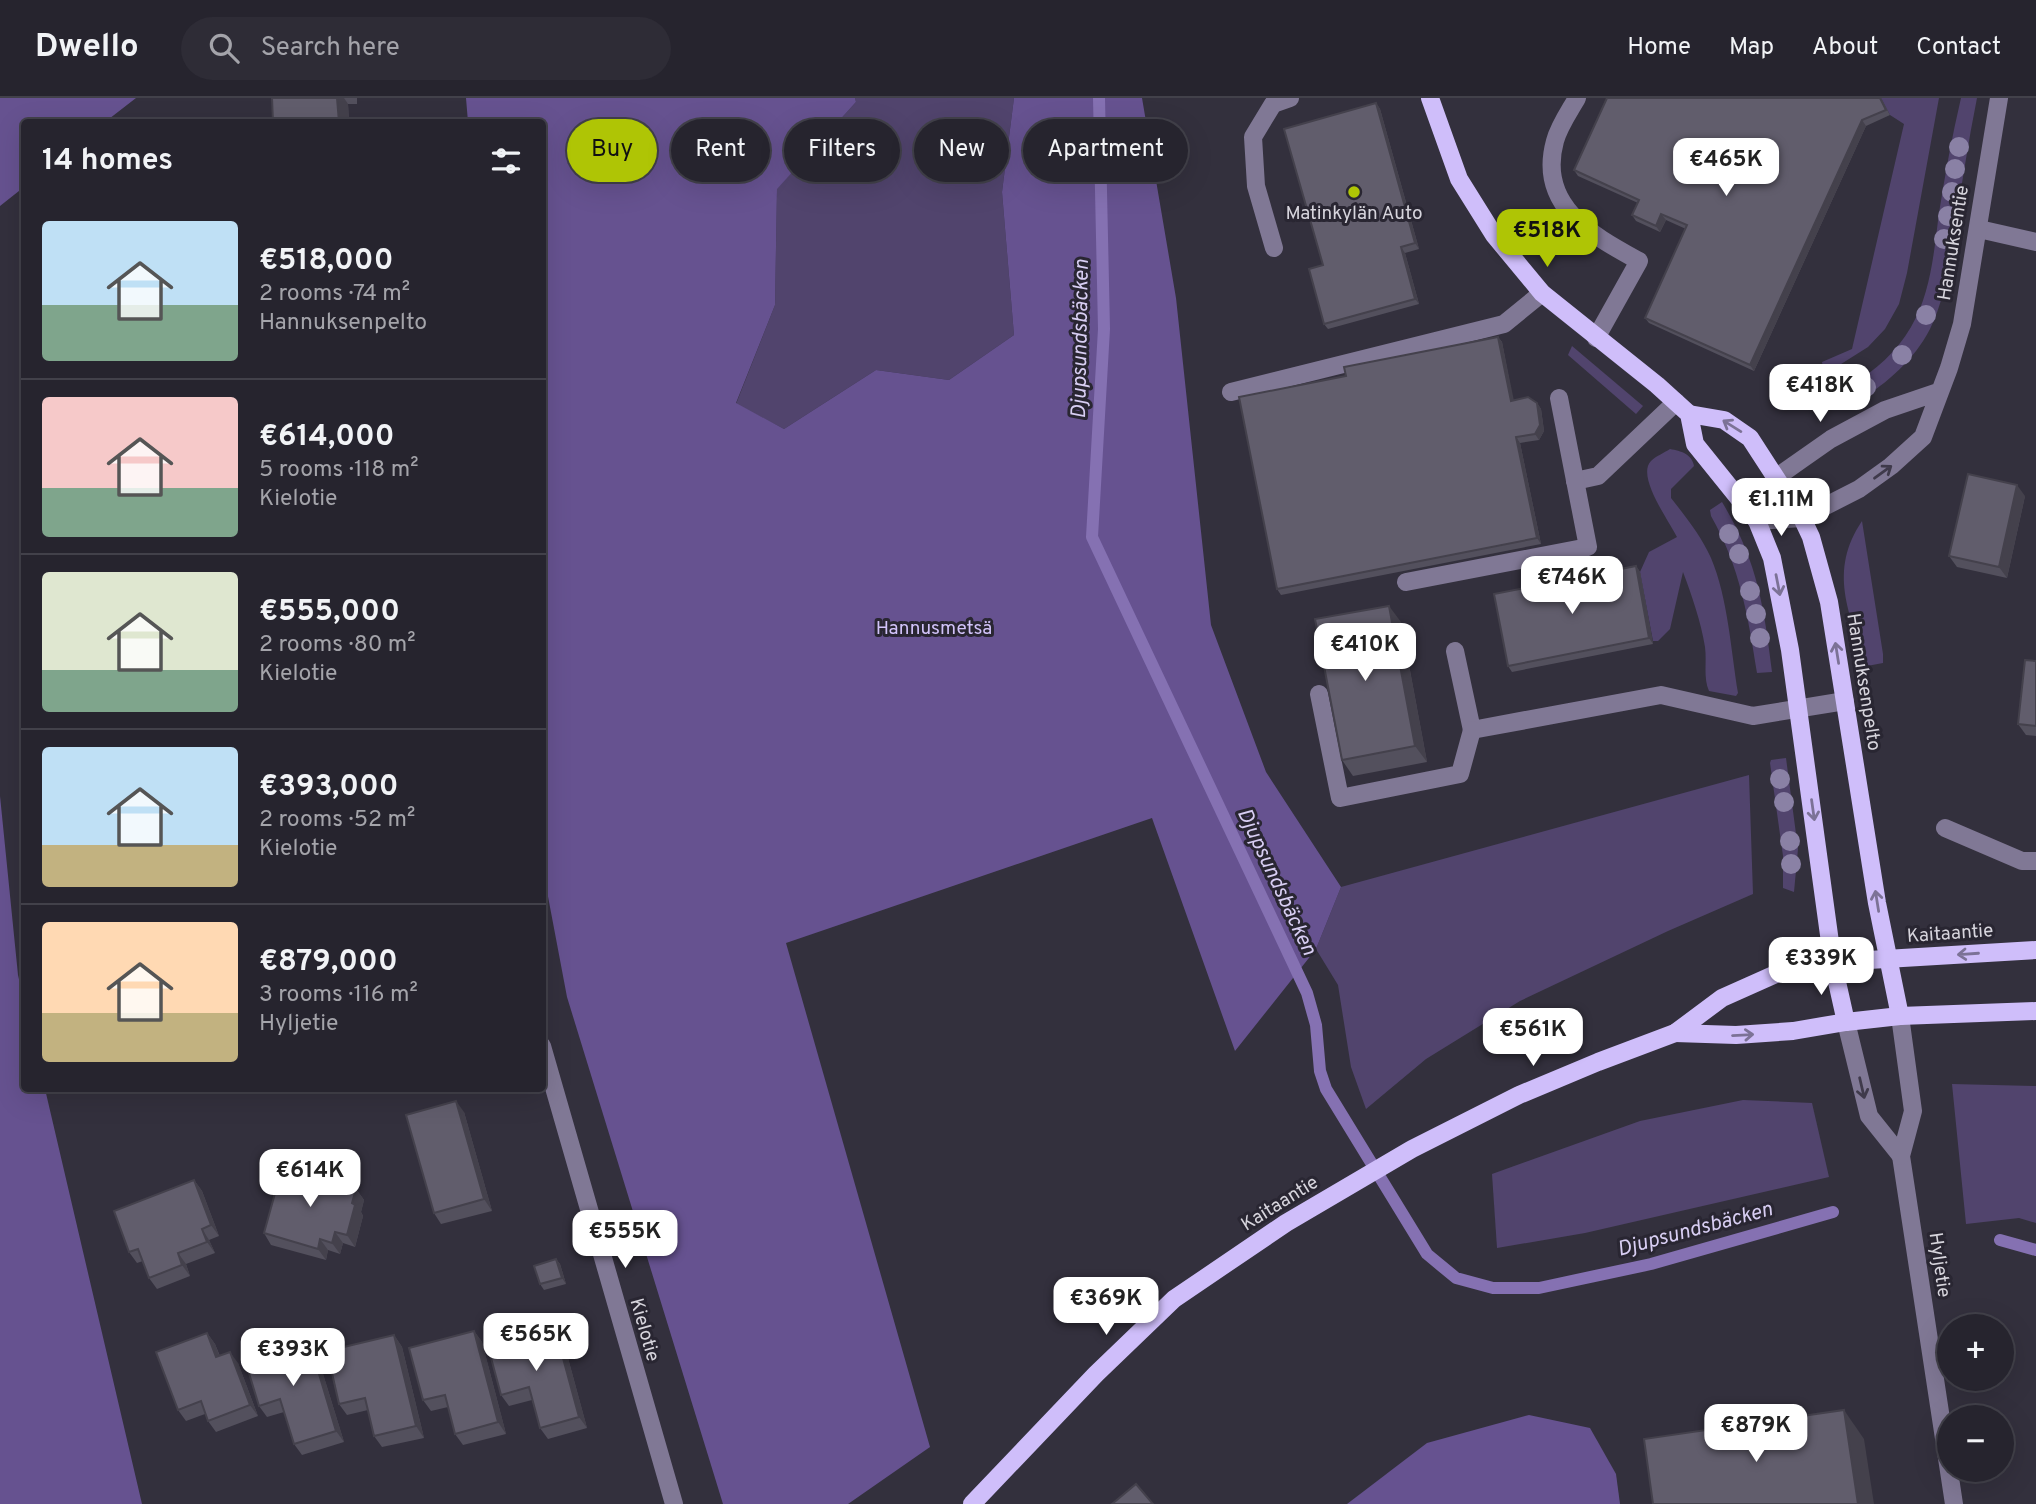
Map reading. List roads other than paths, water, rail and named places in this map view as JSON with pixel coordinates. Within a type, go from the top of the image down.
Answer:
[{"type":"main road","name":"Hannuksenpelto","points":[[1430,98],[1459,179],[1494,234],[1542,293],[1682,408],[1724,420],[1750,438],[1802,517],[1811,537],[1829,602],[1887,959],[1900,1016]]},
{"type":"main road","points":[[1682,408],[1695,444],[1757,521],[1772,558],[1790,650],[1833,964],[1846,1022]]},
{"type":"main road","name":"Kaitaantie","points":[[972,1504],[1096,1374],[1174,1299],[1286,1223],[1412,1149],[1519,1095],[1675,1034],[1722,998],[1778,973],[1887,959],[2036,950]]},
{"type":"main road","name":"Kaitaantie","points":[[1675,1034],[1736,1035],[1793,1031],[1900,1016],[2036,1012]]},
{"type":"street","points":[[1274,248],[1256,186],[1253,137],[1273,104],[1290,98]]},
{"type":"street","points":[[1577,98],[1555,138],[1552,177],[1557,193],[1565,207],[1583,227],[1639,261],[1596,338]]},
{"type":"street","name":"Hannuksentie","points":[[1757,521],[1802,517],[1859,489],[1923,437],[1962,324],[1999,98]]},
{"type":"street","points":[[1979,229],[2036,242]]},
{"type":"street","points":[[1231,393],[1504,324],[1542,293]]},
{"type":"street","points":[[1757,521],[1777,477],[1831,439],[1885,410],[1938,392]]},
{"type":"street","points":[[1406,582],[1588,547],[1559,398]]},
{"type":"street","points":[[1575,481],[1598,476],[1682,408]]},
{"type":"street","points":[[1319,694],[1340,798],[1460,774],[1472,730],[1455,651]]},
{"type":"street","points":[[1472,730],[1661,695],[1753,716],[1845,701]]},
{"type":"street","points":[[1945,828],[2022,861],[2036,861]]},
{"type":"street","name":"Hyljetie","points":[[1900,1016],[1913,1111],[1901,1156],[1954,1504]]},
{"type":"street","points":[[1846,1022],[1869,1116],[1901,1156]]},
{"type":"street","name":"Kielotie","points":[[546,1060],[674,1504]]},
{"type":"waterway","name":"Djupsundsbäcken","points":[[1099,98],[1104,329],[1092,537],[1307,993],[1316,1025],[1320,1071],[1326,1089],[1427,1254],[1456,1278],[1493,1288],[1539,1288],[1651,1264],[1833,1212]]},
{"type":"waterway","name":"Djupsundsbäcken","points":[[2000,1240],[2036,1250]]},
{"type":"place","name":"Matinkylän Auto","points":[[1354,192]]},
{"type":"park label","name":"Hannusmetsä","points":[[934,629]]}]
